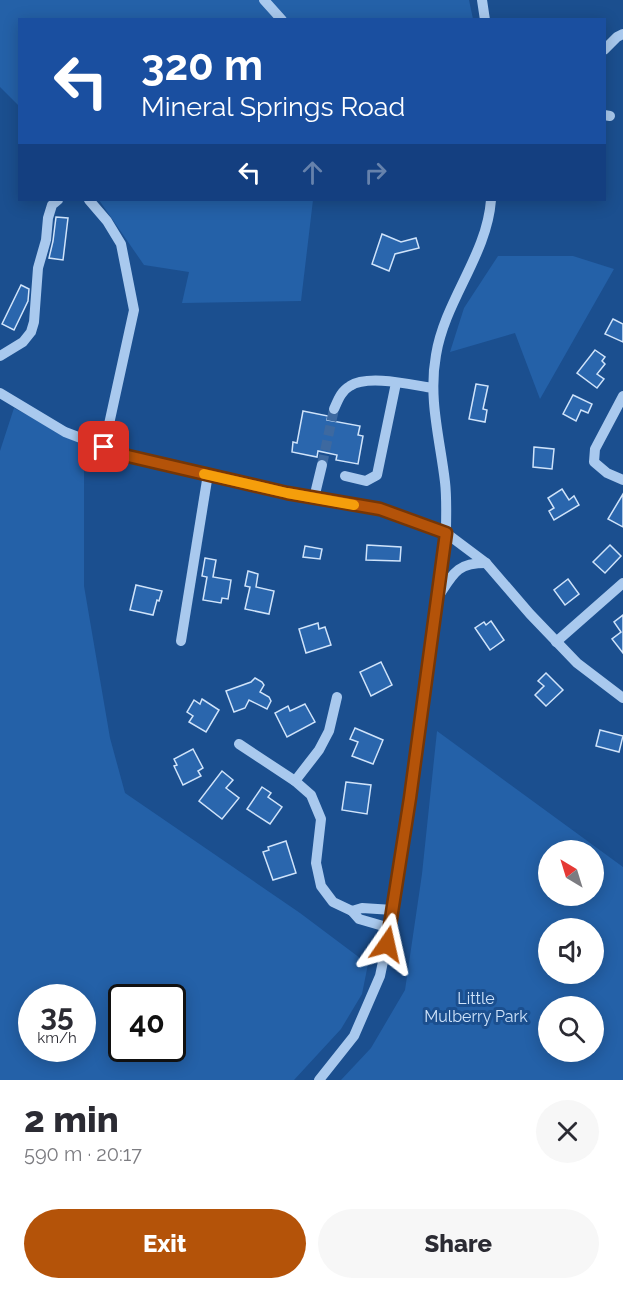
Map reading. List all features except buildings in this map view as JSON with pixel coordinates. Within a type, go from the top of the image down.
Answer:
[{"type":"street","points":[[264,0],[280,18]]},
{"type":"street","points":[[482,0],[486,18]]},
{"type":"street","points":[[606,48],[623,34]]},
{"type":"street","points":[[0,356],[23,342],[31,332],[34,322],[38,268],[46,240],[48,218],[52,205],[57,201]]},
{"type":"street","points":[[90,201],[107,221],[121,244],[134,310],[104,447]]},
{"type":"street","points":[[319,1080],[354,1036],[380,976],[390,928],[446,533],[445,484],[437,438],[433,388],[436,353],[447,316],[480,243],[491,201]]},
{"type":"street","points":[[334,408],[340,394],[350,385],[364,381],[433,388]]},
{"type":"street","points":[[345,476],[366,481],[377,475],[396,383]]},
{"type":"street","points":[[0,393],[65,432],[128,456],[314,498],[380,509],[446,533],[486,563],[555,642],[577,663],[623,698]]},
{"type":"street","points":[[623,396],[595,449],[594,462],[623,480]]},
{"type":"street","points":[[314,498],[322,465]]},
{"type":"street","points":[[181,641],[208,474]]},
{"type":"street","points":[[438,597],[459,568],[469,564],[486,563]]},
{"type":"street","points":[[555,642],[623,583]]},
{"type":"street","points":[[296,781],[319,750],[329,731],[337,697]]},
{"type":"street","points":[[239,744],[296,781],[311,795],[321,819],[316,863],[321,886],[333,902],[351,911],[359,919],[390,928]]},
{"type":"street","points":[[351,911],[362,908],[393,910]]},
{"type":"green space","points":[[0,0],[469,0],[473,18],[18,18],[18,105],[0,87]]},
{"type":"green space","points":[[100,201],[313,201],[301,301],[182,303],[189,272],[144,265]]},
{"type":"green space","points":[[498,256],[573,256],[614,269],[540,399],[515,333],[450,352],[464,308]]},
{"type":"green space","points":[[14,408],[84,445],[84,586],[110,738],[125,793],[300,913],[368,964],[362,994],[341,1029],[294,1080],[0,1080],[0,451]]},
{"type":"green space","name":"Little Mulberry Park","points":[[437,731],[586,840],[538,840],[538,906],[604,906],[604,853],[623,867],[623,1080],[341,1080],[371,1048],[405,990],[422,874]]},
{"type":"tunnel","points":[[322,465],[334,409]]},
{"type":"slow traffic","points":[[204,474],[287,493],[354,505]]},
{"type":"route","points":[[104,447],[128,456],[287,493],[380,509],[446,533],[410,798],[387,944]]}]
